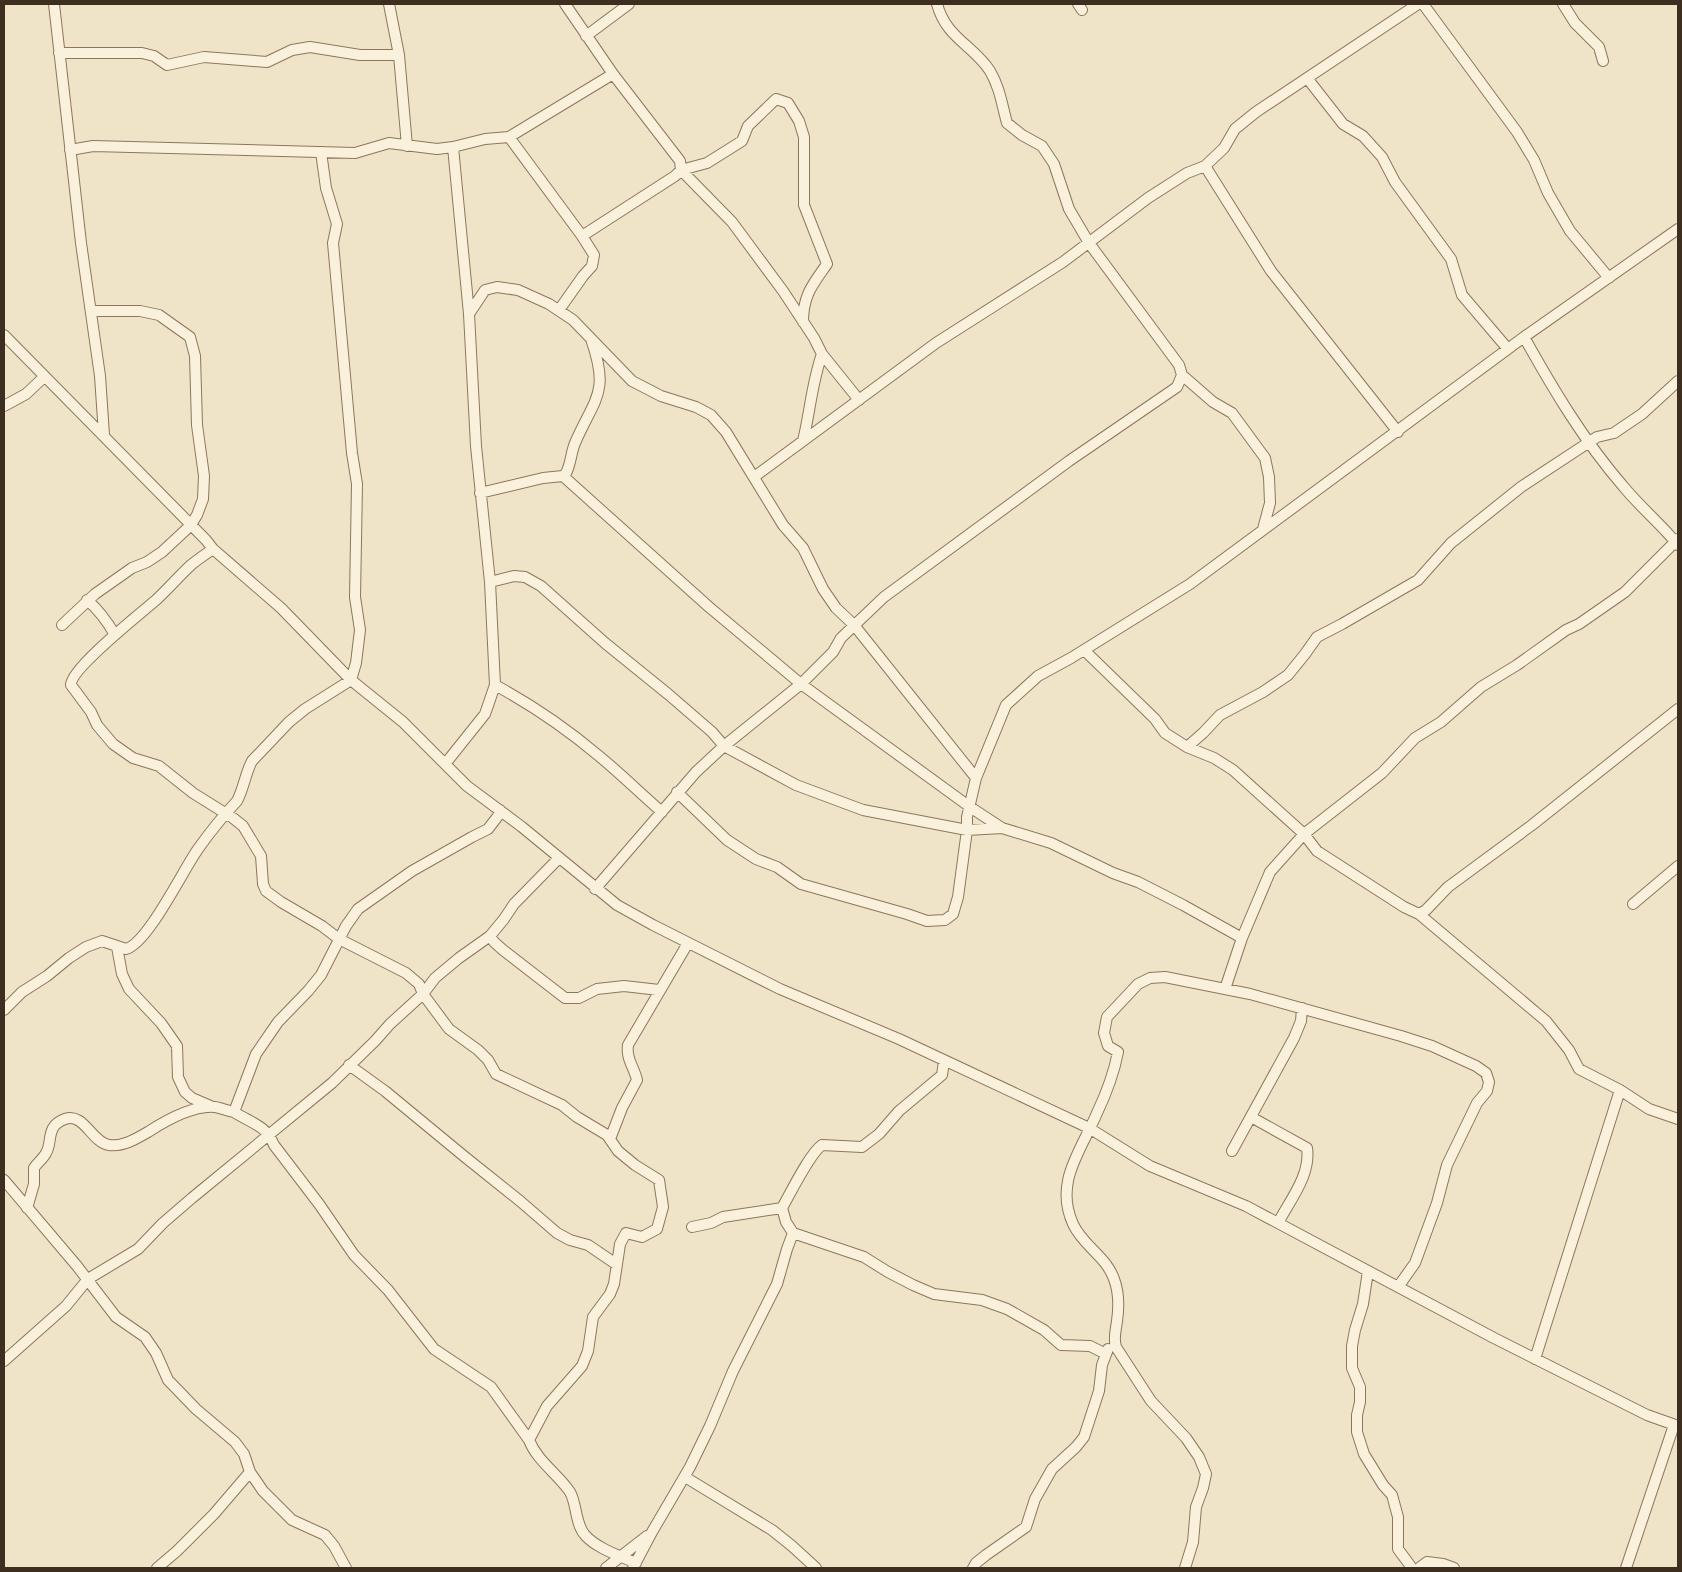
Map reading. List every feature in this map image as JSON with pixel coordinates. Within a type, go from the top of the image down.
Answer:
[{"type":"street","points":[[54,4],[70,150],[100,376],[104,436]]},
{"type":"street","points":[[389,4],[399,55],[407,146]]},
{"type":"street","points":[[565,4],[613,74],[680,161],[681,170],[732,222],[814,338],[822,354],[859,400]]},
{"type":"street","points":[[586,36],[629,4]]},
{"type":"street","points":[[937,4],[941,17],[958,40],[977,56],[989,70],[1000,92],[1007,123],[1022,135],[1042,146],[1054,164],[1069,209],[1089,243],[1179,365],[1182,375],[1213,402],[1232,414],[1265,458],[1269,477],[1270,503],[1263,530]]},
{"type":"street","points":[[754,478],[936,343],[1064,262],[1148,198],[1187,173],[1205,166],[1224,148],[1235,129],[1256,112],[1418,4]]},
{"type":"street","points":[[1423,4],[1517,132],[1534,160],[1548,193],[1570,231],[1609,278]]},
{"type":"street","points":[[1563,4],[1575,22],[1599,47],[1603,61]]},
{"type":"street","points":[[59,53],[142,53],[154,56],[167,65],[204,56],[267,62],[292,50],[310,46],[360,55],[399,55]]},
{"type":"street","points":[[70,150],[93,146],[355,153],[389,143],[437,149],[453,147],[485,139],[509,138],[613,74]]},
{"type":"street","points":[[1307,78],[1343,124],[1363,136],[1382,157],[1395,182],[1451,259],[1462,295],[1508,349]]},
{"type":"street","points":[[582,236],[675,176],[681,170],[707,163],[742,141],[748,126],[776,99],[788,104],[799,121],[804,138],[804,205],[827,264],[810,288],[803,306],[803,322]]},
{"type":"street","points":[[509,138],[594,254],[592,266],[559,310]]},
{"type":"street","points":[[445,764],[485,714],[495,685],[490,582],[476,446],[469,314],[453,147]]},
{"type":"street","points":[[4,1010],[28,987],[47,976],[86,947],[102,941],[117,947],[129,948],[146,932],[197,850],[237,801],[242,793],[248,768],[258,754],[289,722],[305,709],[351,680],[356,663],[360,630],[355,597],[357,484],[352,453],[333,244],[337,224],[326,188],[321,152]]},
{"type":"street","points":[[1205,166],[1271,271],[1398,432]]},
{"type":"street","points":[[678,792],[727,840],[756,859],[776,867],[801,884],[927,921],[945,920],[952,914],[958,896],[968,817],[976,778],[1006,705],[1038,676],[1084,650],[1190,584],[1524,337],[1678,229]]},
{"type":"street","points":[[469,314],[485,290],[497,287],[518,290],[559,310],[573,320],[632,381],[660,396],[696,407],[711,415],[726,432],[783,525],[803,548],[823,589],[836,608],[854,625],[976,778]]},
{"type":"street","points":[[62,625],[87,600],[132,568],[147,562],[162,552],[191,525],[197,516],[203,499],[204,476],[197,425],[195,356],[190,337],[159,315],[140,311],[91,311]]},
{"type":"street","points":[[4,335],[213,549],[281,608],[351,680],[404,722],[467,786],[500,810],[617,906],[780,989],[899,1039],[1089,1128],[1150,1166],[1246,1206],[1460,1321],[1647,1415],[1676,1426],[1626,1568]]},
{"type":"street","points":[[1226,989],[1242,938],[1270,872],[1304,834],[1382,773],[1415,738],[1441,722],[1481,687],[1625,592],[1677,542],[1623,487],[1588,442],[1549,382],[1524,337]]},
{"type":"street","points":[[480,493],[542,478],[563,476],[568,470],[574,445],[597,400],[600,388],[599,364],[591,338]]},
{"type":"street","points":[[803,441],[811,408],[815,375],[822,354]]},
{"type":"street","points":[[595,889],[696,772],[724,746],[801,684],[833,652],[841,638],[884,598],[1069,461],[1177,387],[1182,375]]},
{"type":"street","points":[[4,406],[26,394],[44,377]]},
{"type":"street","points":[[1187,747],[1220,715],[1263,692],[1288,675],[1317,637],[1418,580],[1451,543],[1520,487],[1588,442],[1597,437],[1614,433],[1642,414],[1678,381]]},
{"type":"street","points":[[563,476],[709,607],[801,684],[970,807],[1002,828],[1051,843],[1113,873],[1138,882],[1242,938]]},
{"type":"street","points":[[213,549],[191,564],[158,599],[115,635],[79,670],[72,680],[71,686],[91,712],[97,725],[113,744],[133,758],[159,766],[192,794],[243,826],[261,856],[263,884],[266,891],[322,926],[339,939],[406,973],[419,984],[423,994],[449,1029],[478,1050],[488,1060],[496,1074],[562,1105],[577,1117],[607,1135],[618,1151],[659,1180],[663,1207],[657,1229],[642,1237],[626,1234],[624,1236],[620,1244],[614,1284],[610,1294],[593,1317],[588,1351],[582,1366],[547,1406],[529,1440]]},
{"type":"street","points":[[490,582],[514,576],[525,577],[541,586],[605,643],[712,732],[724,746],[796,785],[863,810],[967,830],[1002,828]]},
{"type":"street","points":[[87,600],[96,607],[108,622],[115,635]]},
{"type":"street","points":[[1084,650],[1155,719],[1165,733],[1187,747],[1214,758],[1233,770],[1304,834],[1317,851],[1404,908],[1419,914],[1546,1021],[1569,1050],[1579,1069],[1620,1090],[1649,1109],[1678,1118]]},
{"type":"street","points":[[495,685],[530,704],[598,755],[662,812]]},
{"type":"street","points":[[1419,914],[1426,910],[1448,888],[1532,825],[1678,708]]},
{"type":"street","points":[[234,1112],[256,1054],[278,1022],[321,975],[346,926],[358,909],[412,870],[488,829],[498,816],[500,810]]},
{"type":"street","points":[[4,1361],[66,1306],[77,1295],[88,1279],[138,1249],[163,1223],[192,1198],[332,1082],[423,994],[435,978],[490,936],[514,904],[559,858]]},
{"type":"street","points":[[1633,904],[1678,866]]},
{"type":"street","points":[[490,936],[503,950],[565,998],[579,998],[596,989],[624,986],[659,990]]},
{"type":"street","points":[[610,1139],[622,1108],[637,1080],[629,1061],[628,1045],[688,943]]},
{"type":"street","points":[[117,947],[122,974],[129,989],[161,1023],[177,1046],[178,1077],[185,1092],[192,1098],[213,1107],[234,1112],[269,1134],[274,1145],[319,1204],[354,1255],[388,1290],[434,1349],[491,1387],[546,1465],[571,1494],[584,1535],[634,1565],[684,1477],[710,1426],[733,1371],[781,1274],[793,1233]]},
{"type":"street","points":[[973,1568],[986,1555],[1026,1527],[1035,1499],[1052,1470],[1084,1437],[1098,1391],[1102,1365],[1114,1341],[1119,1306],[1114,1279],[1102,1257],[1086,1244],[1074,1226],[1065,1201],[1071,1166],[1103,1100],[1115,1066],[1118,1052],[1108,1046],[1104,1033],[1108,1017],[1138,984],[1150,978],[1165,977],[1226,989],[1302,1008],[1432,1046],[1476,1066],[1486,1073],[1489,1082],[1487,1091],[1477,1103],[1447,1165],[1437,1203],[1415,1263],[1398,1287]]},
{"type":"street","points":[[1232,1151],[1294,1038],[1301,1021],[1302,1008]]},
{"type":"street","points":[[944,1061],[942,1075],[899,1111],[886,1128],[867,1143],[858,1148],[827,1145],[818,1147],[782,1208],[786,1222],[793,1233],[864,1257],[888,1272],[934,1294],[982,1300],[1007,1309],[1044,1330],[1061,1345],[1090,1346],[1106,1354]]},
{"type":"street","points":[[349,1065],[385,1091],[557,1233],[570,1240],[588,1245],[616,1264]]},
{"type":"street","points":[[1535,1359],[1620,1090]]},
{"type":"street","points":[[27,1208],[34,1184],[34,1168],[47,1153],[51,1131],[62,1120],[67,1118],[76,1119],[103,1143],[111,1145],[134,1140],[179,1116],[213,1107]]},
{"type":"street","points":[[1251,1117],[1307,1148],[1309,1158],[1305,1174],[1278,1223]]},
{"type":"street","points":[[4,1180],[88,1279],[116,1317],[145,1336],[160,1360],[168,1380],[196,1409],[235,1442],[244,1454],[250,1472],[262,1491],[292,1520],[325,1535],[330,1540],[346,1568]]},
{"type":"street","points":[[692,1227],[732,1216],[782,1208]]},
{"type":"street","points":[[1368,1271],[1363,1304],[1352,1346],[1352,1368],[1360,1388],[1360,1402],[1356,1424],[1357,1432],[1364,1454],[1392,1495],[1398,1517],[1398,1549],[1412,1568]]},
{"type":"street","points":[[1114,1341],[1120,1355],[1151,1401],[1186,1438],[1199,1457],[1206,1474],[1196,1508],[1193,1542],[1186,1568]]},
{"type":"street","points":[[157,1568],[214,1514],[250,1472]]},
{"type":"street","points":[[684,1477],[772,1530],[816,1568]]},
{"type":"street","points":[[606,1568],[652,1532]]},
{"type":"street","points":[[1419,1568],[1427,1562],[1443,1564],[1454,1568]]}]
